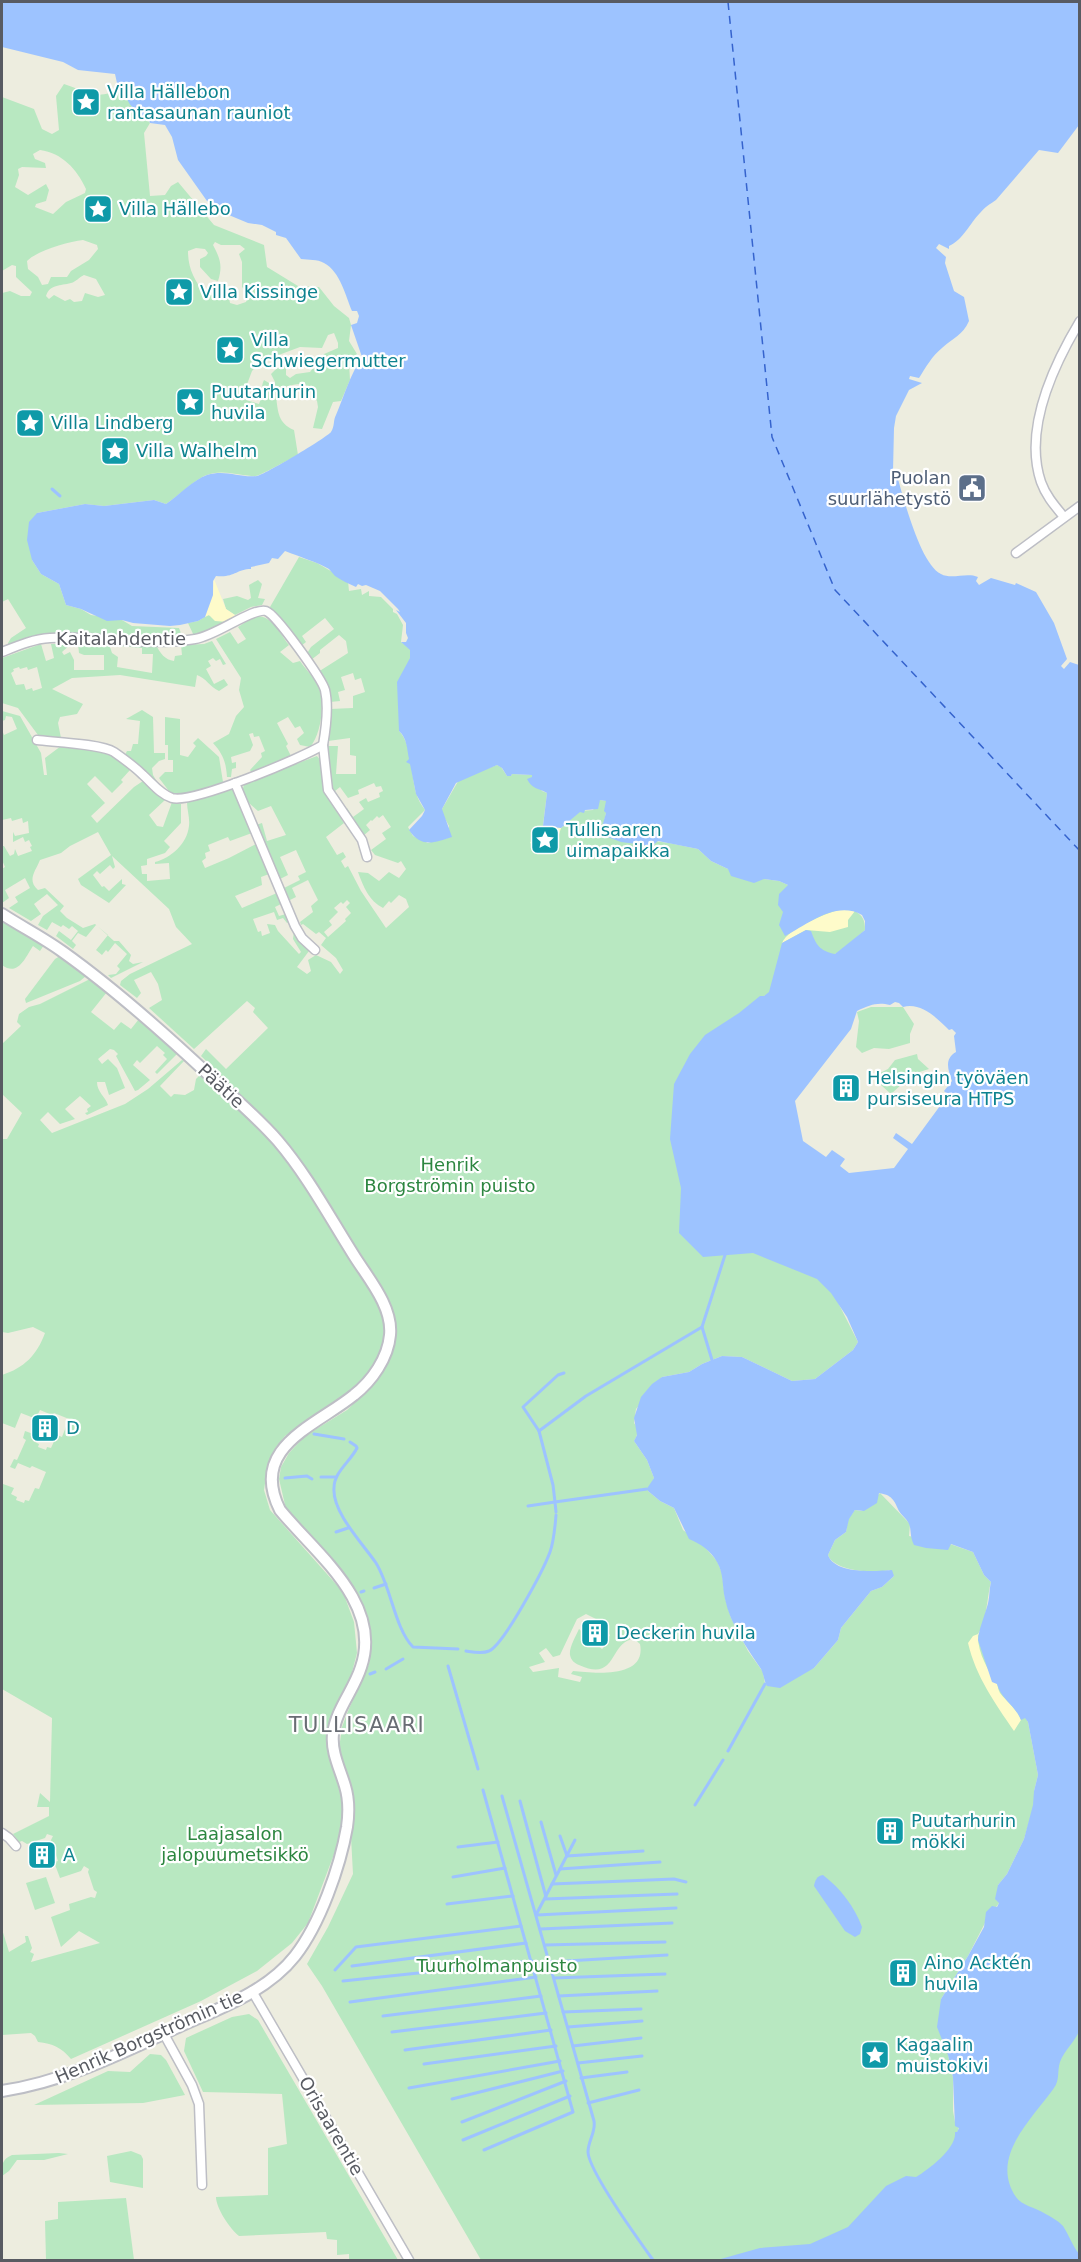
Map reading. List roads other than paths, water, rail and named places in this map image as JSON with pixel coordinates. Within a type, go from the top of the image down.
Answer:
[{"type":"street","points":[[1064,517],[1050,500],[1042,484],[1036,459],[1036,438],[1042,408],[1053,375],[1080,321]]},
{"type":"street","points":[[1016,553],[1080,506]]},
{"type":"street","name":"Kaitalahdentie","points":[[2,652],[32,641],[51,638],[193,640],[212,635],[252,612],[266,611],[277,619],[323,685],[326,699],[323,745]]},
{"type":"street","points":[[37,740],[113,752],[160,791],[174,799],[235,783],[310,753],[323,745],[327,790],[362,840],[367,857]]},
{"type":"street","points":[[235,783],[295,926],[302,939],[315,950]]},
{"type":"street","name":"Päätie","points":[[2,914],[62,951],[127,1002],[267,1129],[294,1162],[387,1311]]},
{"type":"street","name":"Henrik Borgströmin tie","points":[[2,2091],[49,2081],[103,2061],[252,1992],[285,1967],[307,1939],[337,1865],[347,1824],[348,1799],[335,1756],[333,1734],[339,1714],[362,1666],[365,1643],[361,1619],[348,1590],[340,1577],[280,1510],[275,1500],[272,1477],[279,1454],[290,1439],[353,1396],[371,1377],[387,1351],[390,1319],[387,1311]]},
{"type":"street","points":[[2,1833],[16,1846]]},
{"type":"street","name":"Orisaarentie","points":[[252,1992],[410,2260]]},
{"type":"street","points":[[164,2034],[192,2085],[199,2104],[202,2185]]},
{"type":"water","points":[[2,2],[1079,2],[1079,125],[1058,153],[1039,150],[996,200],[984,209],[962,236],[949,246],[949,249],[939,244],[936,248],[946,257],[945,263],[954,291],[964,297],[969,321],[961,333],[935,355],[919,378],[910,376],[909,379],[922,383],[909,390],[896,416],[893,471],[896,472],[919,544],[933,568],[945,576],[978,577],[976,581],[979,585],[991,578],[1015,585],[1016,583],[1036,592],[1054,623],[1067,659],[1061,666],[1064,669],[1070,662],[1079,665],[1079,2031],[1060,2062],[1056,2085],[1017,2139],[1010,2153],[1007,2167],[1009,2182],[1016,2197],[1061,2224],[1079,2254],[1079,2260],[717,2260],[760,2248],[810,2244],[848,2227],[886,2186],[906,2176],[916,2177],[935,2163],[952,2145],[955,2132],[959,2128],[955,2126],[953,2078],[948,2055],[937,2027],[941,1999],[984,1927],[986,1912],[992,1906],[997,1907],[999,1903],[995,1899],[998,1885],[1007,1874],[1024,1839],[1038,1775],[1028,1722],[1025,1718],[1021,1720],[997,1684],[992,1682],[978,1640],[988,1604],[991,1582],[984,1575],[973,1552],[951,1544],[948,1550],[914,1545],[910,1527],[896,1504],[887,1495],[879,1493],[877,1503],[864,1511],[855,1510],[849,1519],[846,1532],[835,1540],[828,1555],[832,1561],[847,1569],[892,1570],[894,1576],[882,1587],[871,1591],[841,1628],[838,1640],[814,1668],[780,1688],[767,1686],[761,1669],[731,1618],[717,1562],[705,1548],[689,1539],[674,1508],[660,1501],[648,1491],[654,1478],[647,1460],[634,1441],[637,1435],[634,1418],[641,1397],[652,1384],[662,1377],[689,1372],[722,1356],[742,1357],[792,1381],[815,1379],[853,1350],[858,1342],[847,1317],[831,1293],[817,1279],[753,1253],[703,1257],[679,1233],[681,1188],[670,1139],[674,1084],[690,1054],[705,1035],[769,992],[782,943],[806,930],[811,931],[819,947],[835,954],[865,930],[865,921],[862,915],[842,910],[822,915],[785,936],[779,925],[783,912],[778,905],[779,894],[788,885],[764,879],[754,883],[731,876],[728,869],[711,861],[698,849],[658,841],[652,846],[621,842],[600,834],[606,813],[604,811],[606,801],[600,800],[598,809],[580,812],[561,828],[543,826],[547,793],[533,787],[527,779],[532,775],[507,776],[497,765],[456,783],[442,809],[452,837],[434,842],[418,840],[409,830],[425,810],[416,794],[410,764],[406,762],[409,759],[406,744],[399,731],[397,682],[410,658],[410,650],[401,642],[406,642],[408,638],[406,623],[396,610],[400,612],[398,609],[380,591],[366,585],[353,586],[335,576],[329,569],[314,562],[285,551],[278,559],[272,558],[269,563],[227,576],[216,576],[213,581],[213,595],[205,617],[180,625],[133,623],[122,620],[107,621],[66,605],[59,584],[41,574],[32,560],[27,540],[29,522],[37,513],[85,504],[104,506],[154,500],[166,504],[202,477],[214,473],[257,476],[327,436],[333,428],[335,417],[362,357],[351,325],[357,323],[359,316],[357,311],[352,311],[342,285],[330,267],[319,261],[301,259],[286,238],[276,235],[276,232],[262,225],[248,223],[224,213],[207,201],[178,160],[172,137],[165,125],[150,123],[147,114],[142,116],[135,110],[128,100],[125,88],[117,83],[115,74],[78,70],[63,62],[2,47]],"holes":[[[899,1003],[903,1007],[922,1009],[956,1033],[954,1036],[956,1052],[948,1061],[952,1081],[944,1091],[948,1095],[912,1144],[896,1133],[893,1138],[908,1149],[894,1168],[849,1173],[840,1166],[845,1159],[832,1150],[826,1157],[803,1141],[795,1101],[851,1029],[857,1011],[874,1005]]]},
{"type":"water","points":[[823,1875],[836,1886],[855,1912],[862,1927],[860,1934],[855,1937],[845,1931],[814,1886],[819,1876]]},
{"type":"waterway","points":[[52,489],[60,496]]},
{"type":"waterway","points":[[539,1431],[586,1396],[702,1327],[725,1255]]},
{"type":"waterway","points":[[702,1327],[712,1360]]},
{"type":"waterway","points":[[528,1506],[555,1502],[539,1431],[523,1407],[558,1375],[564,1373]]},
{"type":"waterway","points":[[314,1434],[344,1439]]},
{"type":"waterway","points":[[350,1442],[357,1448],[339,1472],[334,1488],[338,1507],[343,1517],[376,1563],[386,1584],[397,1619],[413,1647],[458,1649]]},
{"type":"waterway","points":[[285,1478],[307,1476],[312,1479]]},
{"type":"waterway","points":[[321,1477],[336,1477]]},
{"type":"waterway","points":[[556,1512],[555,1502],[647,1489]]},
{"type":"waterway","points":[[466,1651],[480,1653],[489,1651],[496,1646],[513,1622],[532,1590],[550,1552],[556,1515]]},
{"type":"waterway","points":[[336,1532],[348,1528]]},
{"type":"waterway","points":[[374,1588],[386,1584]]},
{"type":"waterway","points":[[386,1669],[403,1659]]},
{"type":"waterway","points":[[448,1666],[478,1769]]},
{"type":"waterway","points":[[370,1674],[375,1672]]},
{"type":"waterway","points":[[728,1751],[765,1684]]},
{"type":"waterway","points":[[695,1805],[723,1760]]},
{"type":"waterway","points":[[483,1790],[573,2112],[484,2150]]},
{"type":"waterway","points":[[502,1796],[594,2121],[588,2152],[597,2174],[616,2206],[653,2260]]},
{"type":"waterway","points":[[520,1801],[546,1897]]},
{"type":"waterway","points":[[541,1822],[556,1875]]},
{"type":"waterway","points":[[560,1836],[567,1856],[643,1851]]},
{"type":"waterway","points":[[537,1913],[575,1840]]},
{"type":"waterway","points":[[458,1847],[498,1842]]},
{"type":"waterway","points":[[560,1869],[660,1862]]},
{"type":"waterway","points":[[453,1877],[505,1868]]},
{"type":"waterway","points":[[552,1884],[674,1879],[686,1882]]},
{"type":"waterway","points":[[545,1899],[677,1894]]},
{"type":"waterway","points":[[447,1904],[513,1896]]},
{"type":"waterway","points":[[537,1915],[676,1908]]},
{"type":"waterway","points":[[541,1929],[672,1923]]},
{"type":"waterway","points":[[335,1970],[356,1947],[521,1926]]},
{"type":"waterway","points":[[545,1945],[665,1942]]},
{"type":"waterway","points":[[352,1966],[526,1943]]},
{"type":"waterway","points":[[550,1962],[667,1955]]},
{"type":"waterway","points":[[343,1981],[532,1961]]},
{"type":"waterway","points":[[554,1978],[665,1974]]},
{"type":"waterway","points":[[350,2002],[536,1977]]},
{"type":"waterway","points":[[559,1996],[657,1991]]},
{"type":"waterway","points":[[383,2016],[541,1996]]},
{"type":"waterway","points":[[563,2012],[641,2009]]},
{"type":"waterway","points":[[392,2032],[546,2013]]},
{"type":"waterway","points":[[568,2027],[642,2021]]},
{"type":"waterway","points":[[405,2050],[551,2030]]},
{"type":"waterway","points":[[573,2046],[641,2038]]},
{"type":"waterway","points":[[424,2064],[556,2046]]},
{"type":"waterway","points":[[578,2063],[642,2056]]},
{"type":"waterway","points":[[409,2088],[560,2061]]},
{"type":"waterway","points":[[452,2099],[563,2071]]},
{"type":"waterway","points":[[581,2078],[627,2072]]},
{"type":"waterway","points":[[462,2122],[566,2081]]},
{"type":"waterway","points":[[588,2103],[639,2090]]},
{"type":"waterway","points":[[463,2140],[570,2096]]},
{"type":"place","name":"Villa Hällebon rantasaunan rauniot","points":[[86,102]]},
{"type":"place","name":"Villa Hällebo","points":[[98,209]]},
{"type":"place","name":"Villa Kissinge","points":[[179,292]]},
{"type":"place","name":"Villa Schwiegermutter","points":[[230,350]]},
{"type":"place","name":"Puutarhurin huvila","points":[[190,402]]},
{"type":"place","name":"Villa Lindberg","points":[[30,423]]},
{"type":"place","name":"Villa Walhelm","points":[[115,451]]},
{"type":"place","name":"Puolan suurlähetystö","points":[[972,488]]},
{"type":"place","name":"Tullisaaren uimapaikka","points":[[545,840]]},
{"type":"place","name":"Helsingin työväen pursiseura HTPS","points":[[846,1088]]},
{"type":"place","name":"D","points":[[45,1428]]},
{"type":"place","name":"Deckerin huvila","points":[[595,1633]]},
{"type":"place","name":"Puutarhurin mökki","points":[[890,1831]]},
{"type":"place","name":"A","points":[[42,1855]]},
{"type":"place","name":"Aino Acktén huvila","points":[[903,1973]]},
{"type":"place","name":"Kagaalin muistokivi","points":[[875,2055]]},
{"type":"district","name":"TULLISAARI","points":[[357,1725]]},
{"type":"park label","name":"Henrik Borgströmin puisto","points":[[450,1175]]},
{"type":"park label","name":"Laajasalon jalopuumetsikkö","points":[[235,1844]]},
{"type":"park label","name":"Tuurholmanpuisto","points":[[497,1966]]}]
